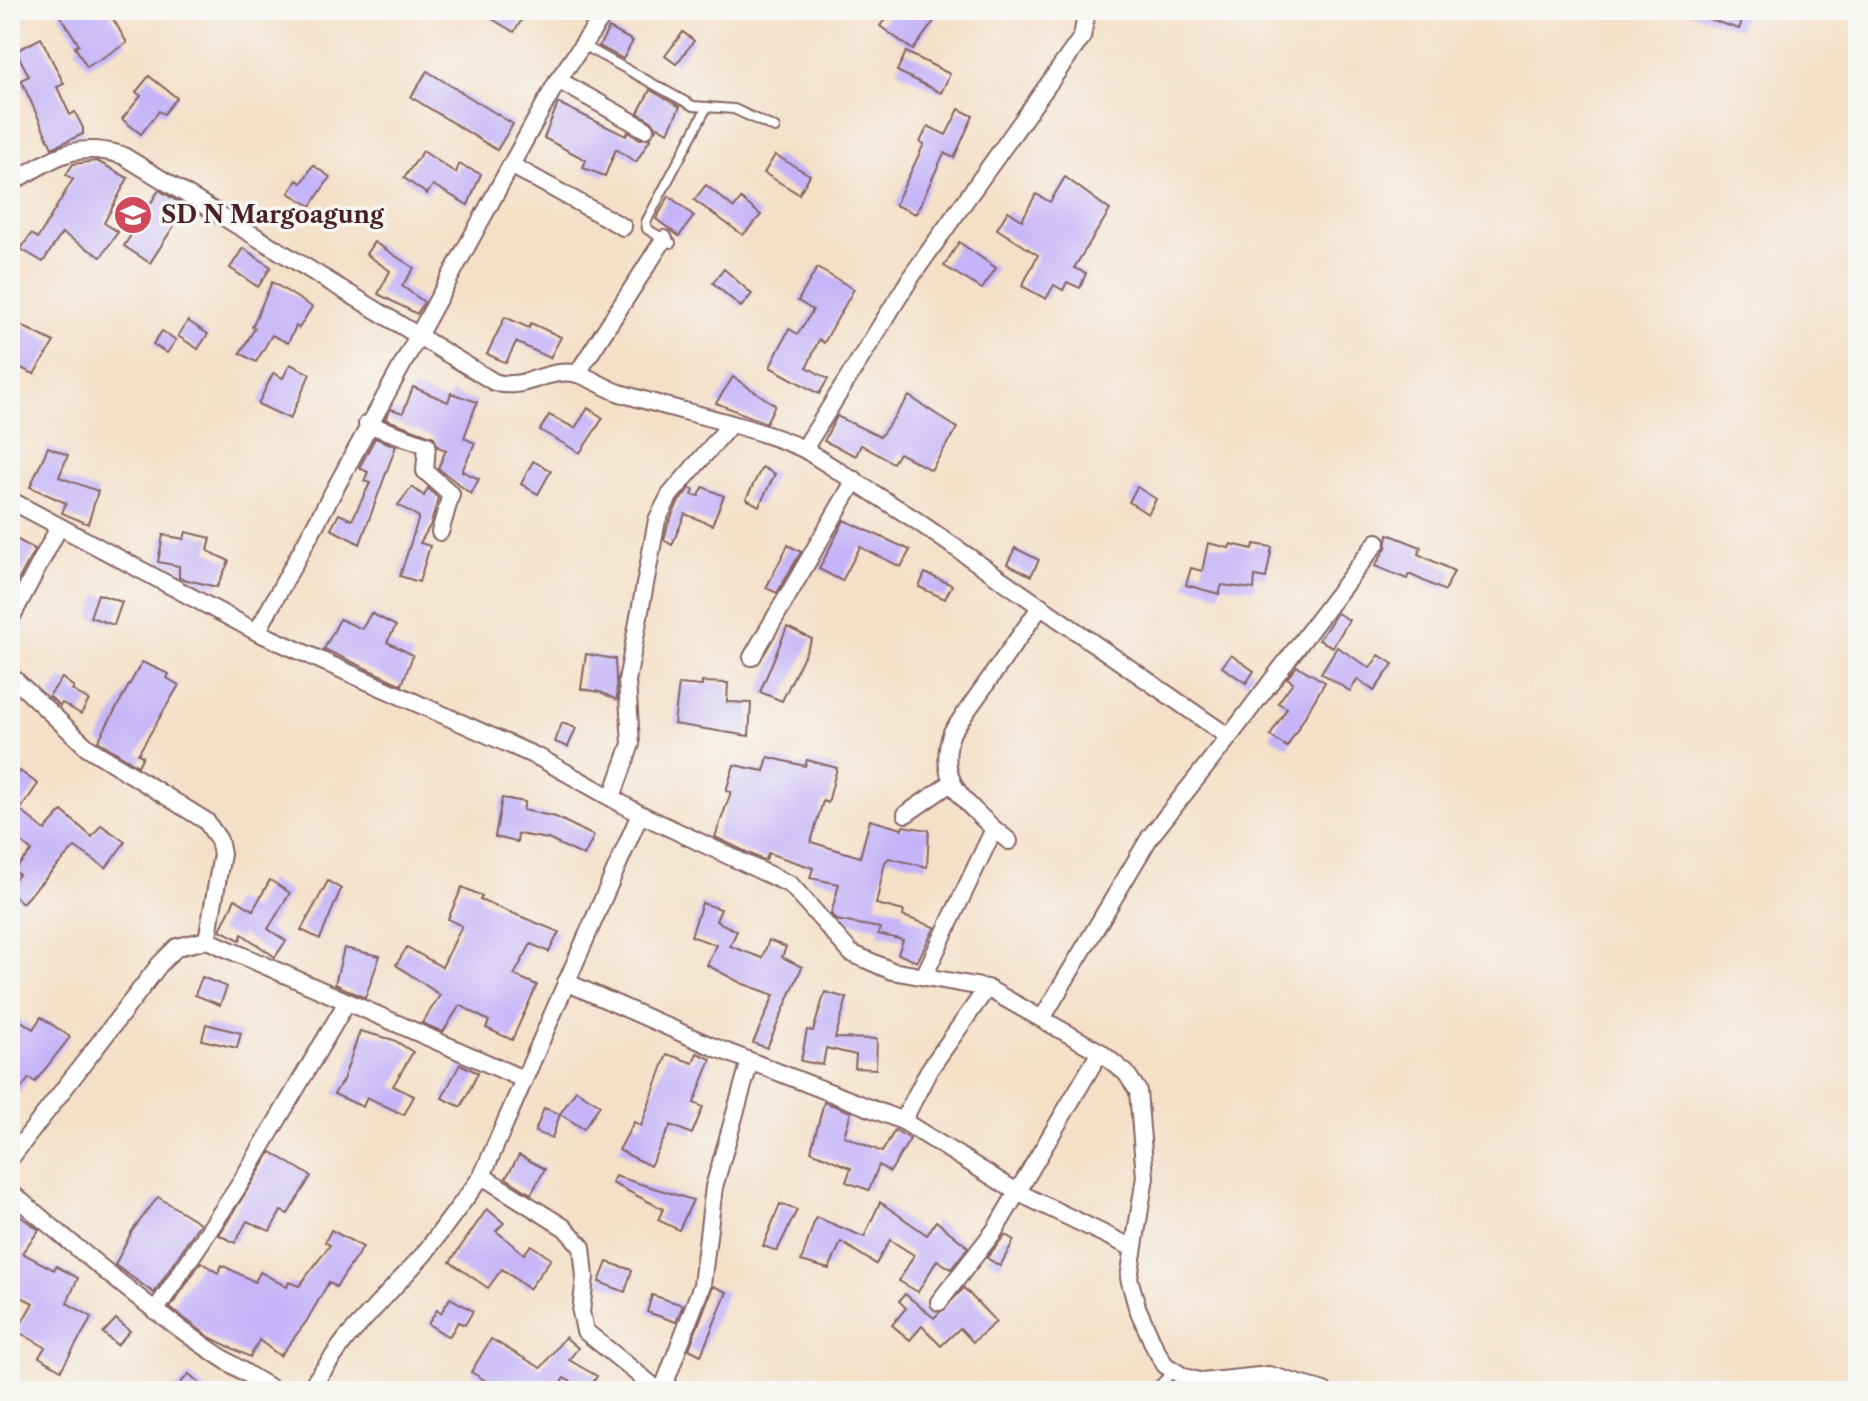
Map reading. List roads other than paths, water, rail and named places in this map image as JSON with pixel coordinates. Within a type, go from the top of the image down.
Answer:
[{"type":"street","points":[[257,632],[415,335],[558,80],[607,10]]},
{"type":"street","points":[[804,449],[913,274],[1082,37],[1087,10]]},
{"type":"street","points":[[558,80],[645,129]]},
{"type":"street","points":[[10,183],[76,150],[95,147],[122,155],[415,335],[505,385],[577,374],[615,391],[775,436],[804,449],[1041,606],[1229,737]]},
{"type":"street","points":[[511,165],[623,227]]},
{"type":"street","points":[[577,374],[668,241]]},
{"type":"street","points":[[367,424],[427,445],[425,471],[451,494],[440,532]]},
{"type":"street","points":[[612,797],[631,744],[627,681],[657,520],[670,495],[730,425]]},
{"type":"street","points":[[752,657],[855,480]]},
{"type":"street","points":[[10,500],[257,632],[540,758],[640,814],[791,885],[851,953],[892,971],[987,988],[1100,1052],[1126,1073],[1138,1091],[1145,1177],[1129,1278],[1137,1307],[1165,1365],[1202,1382],[1285,1376],[1324,1391]]},
{"type":"street","points":[[10,620],[59,527]]},
{"type":"street","points":[[1043,1017],[1150,837],[1377,542]]},
{"type":"street","points":[[1009,841],[951,783],[946,763],[952,732],[1041,606]]},
{"type":"street","points":[[10,675],[87,747],[206,821],[222,854],[207,940]]},
{"type":"street","points":[[906,814],[951,783]]},
{"type":"street","points":[[308,1391],[346,1339],[424,1254],[482,1176],[640,814]]},
{"type":"street","points":[[924,976],[994,829]]},
{"type":"street","points":[[10,1159],[160,964],[177,947],[207,940],[523,1079]]},
{"type":"street","points":[[566,982],[750,1061],[903,1121],[1017,1192],[1133,1248]]},
{"type":"street","points":[[903,1121],[929,1070],[987,988]]},
{"type":"street","points":[[155,1311],[238,1187],[347,1002]]},
{"type":"street","points":[[939,1302],[995,1230],[1100,1052]]},
{"type":"street","points":[[482,1176],[565,1228],[582,1247],[585,1277],[581,1312],[585,1331],[661,1391],[702,1285],[709,1253],[714,1187],[750,1061]]},
{"type":"street","points":[[10,1192],[155,1311],[222,1361],[276,1391]]},
{"type":"lane","points":[[583,45],[693,106],[734,109],[775,128]]},
{"type":"lane","points":[[668,241],[647,229],[646,222],[707,107]]},
{"type":"lane","points":[[1153,1391],[1174,1371]]},
{"type":"lane","points":[[1261,1391],[1269,1375]]},
{"type":"place","name":"SD N Margoagung","points":[[133,215]]}]
